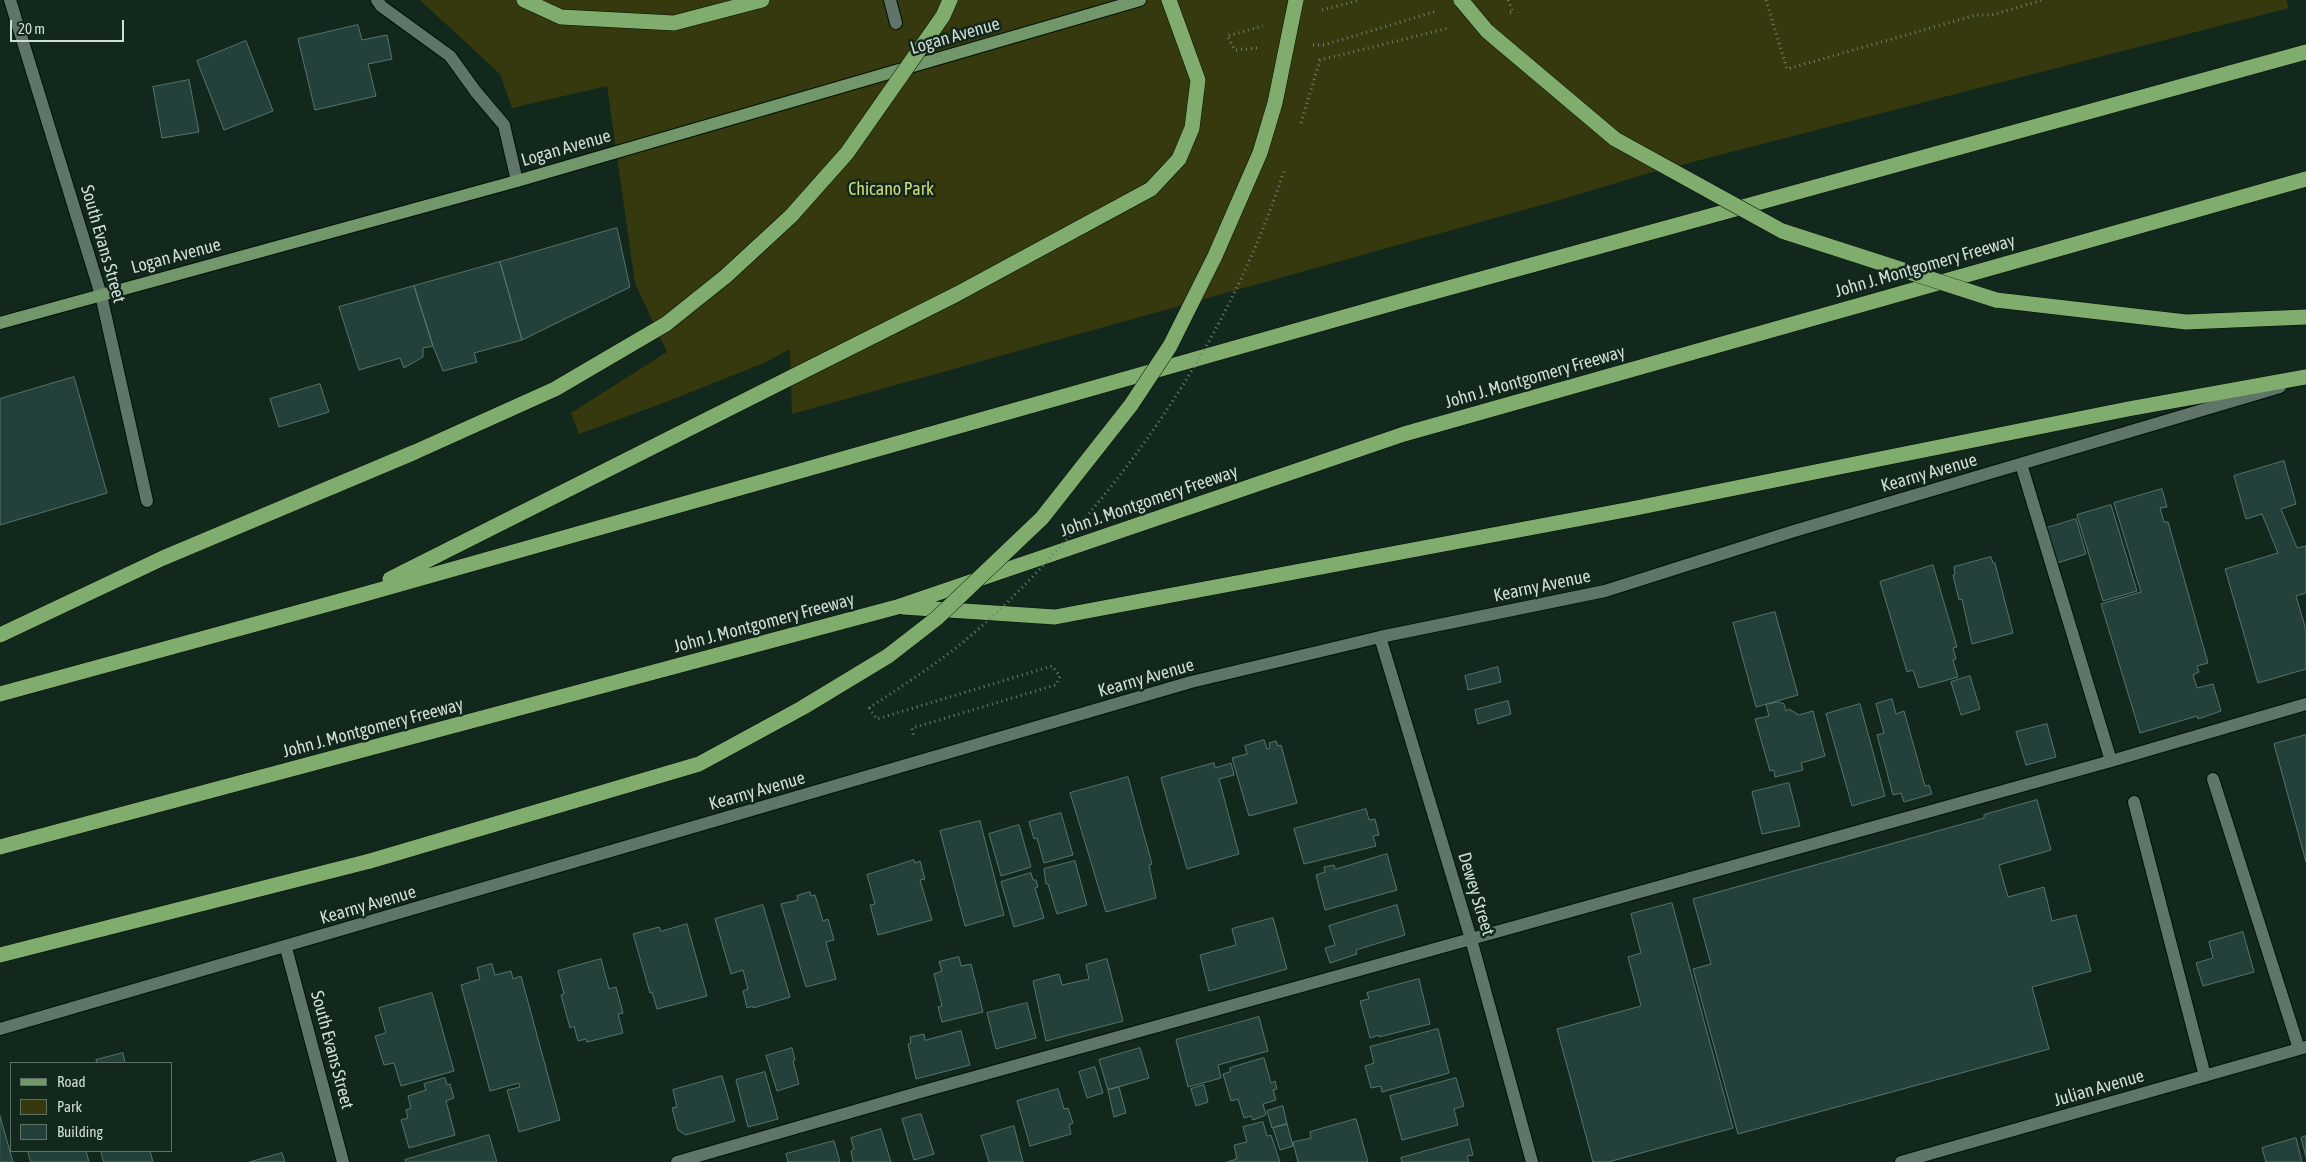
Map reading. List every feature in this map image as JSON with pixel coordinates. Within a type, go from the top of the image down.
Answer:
[{"type":"highway","points":[[524,0],[561,17],[674,23],[762,0]]},
{"type":"highway","points":[[0,635],[163,558],[415,452],[556,389],[666,324],[726,276],[791,216],[847,153],[943,16],[950,0]]},
{"type":"highway","points":[[358,596],[957,294],[1151,189],[1179,159],[1192,128],[1198,80],[1169,0]]},
{"type":"highway","points":[[0,955],[370,861],[699,764],[802,708],[888,656],[951,605],[1042,518],[1131,405],[1170,346],[1215,256],[1260,154],[1275,103],[1296,0]]},
{"type":"highway","points":[[1461,0],[1487,31],[1615,139],[1782,231],[1996,300],[2186,322],[2306,317]]},
{"type":"highway","points":[[0,694],[358,596],[1391,304],[2306,52]]},
{"type":"highway","name":"John J. Montgomery Freeway","points":[[0,847],[897,607],[1404,434],[2306,178]]},
{"type":"highway","points":[[897,607],[1055,617],[1729,490],[2128,410],[2306,378]]},
{"type":"main road","name":"Logan Avenue","points":[[0,324],[517,181],[1140,0]]},
{"type":"street","name":"South Evans Street","points":[[10,0],[101,295],[147,501]]},
{"type":"street","points":[[377,0],[382,6],[450,56],[504,125],[517,181]]},
{"type":"street","points":[[890,0],[896,22]]},
{"type":"street","name":"Kearny Avenue","points":[[0,1029],[286,948],[1191,682],[1380,637],[1605,591],[1794,531],[2306,378]]},
{"type":"street","points":[[2021,464],[2111,761]]},
{"type":"street","name":"Dewey Street","points":[[1380,637],[1471,939],[1532,1162]]},
{"type":"street","points":[[677,1162],[924,1090],[2111,761],[2306,704]]},
{"type":"street","points":[[2212,779],[2302,1048]]},
{"type":"street","points":[[2134,802],[2204,1076]]},
{"type":"street","name":"South Evans Street","points":[[286,948],[343,1162]]},
{"type":"street","name":"Julian Avenue","points":[[1901,1162],[2302,1048]]},
{"type":"path","points":[[1766,0],[1786,69],[1976,15],[1992,15],[2044,0]]},
{"type":"path","points":[[1324,45],[1438,11]]},
{"type":"path","points":[[869,708],[877,719],[1052,666],[1060,676],[1056,685],[912,728],[920,762]]},
{"type":"green space","name":"Chicano Park","points":[[420,0],[2286,0],[2289,8],[1646,174],[1563,199],[792,414],[790,349],[764,363],[579,434],[571,413],[667,352],[635,283],[607,86],[512,108],[500,74]]},
{"type":"building","points":[[358,25],[362,40],[387,35],[392,59],[368,64],[376,96],[315,110],[298,39]]},
{"type":"building","points":[[246,41],[273,111],[224,130],[197,61]]},
{"type":"building","points":[[189,80],[199,132],[162,138],[153,87]]},
{"type":"building","points":[[617,228],[630,287],[522,340],[500,262]]},
{"type":"building","points":[[500,262],[522,340],[474,353],[477,362],[443,371],[414,286]]},
{"type":"building","points":[[414,286],[433,346],[423,348],[423,357],[404,368],[400,358],[359,370],[339,307]]},
{"type":"building","points":[[74,377],[107,493],[0,525],[0,399]]},
{"type":"building","points":[[320,384],[329,412],[279,427],[270,399]]},
{"type":"building","points":[[2284,461],[2296,504],[2281,509],[2297,548],[2306,546],[2306,593],[2296,596],[2306,630],[2306,669],[2258,683],[2225,569],[2278,553],[2262,514],[2246,519],[2234,476]]},
{"type":"building","points":[[2162,489],[2167,507],[2160,508],[2164,522],[2168,522],[2208,663],[2197,666],[2199,672],[2193,675],[2197,688],[2213,684],[2221,711],[2198,719],[2197,716],[2140,733],[2101,604],[2141,592],[2114,503]]},
{"type":"building","points":[[2111,505],[2137,591],[2103,601],[2077,515]]},
{"type":"building","points":[[2076,519],[2086,554],[2057,563],[2047,528]]},
{"type":"building","points":[[1991,557],[1993,563],[1995,563],[2013,633],[1972,644],[1962,599],[1959,600],[1953,575],[1955,574],[1954,567]]},
{"type":"building","points":[[1933,565],[1957,647],[1953,648],[1956,659],[1953,660],[1958,677],[1919,688],[1913,670],[1907,672],[1880,582]]},
{"type":"building","points":[[1775,612],[1798,695],[1756,707],[1733,623]]},
{"type":"building","points":[[1498,667],[1501,682],[1468,690],[1465,676]]},
{"type":"building","points":[[1970,676],[1980,709],[1961,715],[1951,682]]},
{"type":"building","points":[[1892,699],[1896,714],[1904,711],[1925,786],[1929,785],[1932,794],[1904,802],[1901,793],[1893,795],[1877,735],[1884,733],[1876,704]]},
{"type":"building","points":[[1508,701],[1511,714],[1478,724],[1475,710]]},
{"type":"building","points":[[1779,702],[1784,704],[1786,711],[1789,709],[1799,715],[1813,711],[1825,756],[1801,763],[1803,770],[1775,777],[1774,770],[1770,771],[1755,719],[1769,716],[1766,705]]},
{"type":"building","points":[[1860,704],[1885,796],[1852,806],[1826,714]]},
{"type":"building","points":[[2047,724],[2056,757],[2026,765],[2016,732]]},
{"type":"building","points":[[2306,735],[2306,862],[2274,744]]},
{"type":"building","points":[[1264,740],[1267,749],[1270,748],[1269,743],[1276,741],[1278,746],[1281,745],[1297,803],[1249,816],[1232,758],[1247,754],[1245,746]]},
{"type":"building","points":[[1214,763],[1215,768],[1231,763],[1234,775],[1219,779],[1239,854],[1187,869],[1161,778]]},
{"type":"building","points":[[1128,777],[1152,864],[1149,865],[1156,898],[1106,912],[1070,793]]},
{"type":"building","points":[[1789,783],[1800,826],[1762,834],[1752,792]]},
{"type":"building","points":[[2037,800],[2051,850],[1999,865],[2008,897],[2044,887],[2052,921],[2076,915],[2091,971],[2032,987],[2049,1049],[1738,1134],[1693,969],[1711,964],[1693,899],[1984,818],[1984,815]]},
{"type":"building","points":[[1366,809],[1369,820],[1375,819],[1379,835],[1373,836],[1376,846],[1304,864],[1294,829]]},
{"type":"building","points":[[1061,813],[1073,855],[1044,863],[1037,838],[1034,839],[1029,822]]},
{"type":"building","points":[[980,821],[1004,915],[965,926],[940,831]]},
{"type":"building","points":[[1019,825],[1031,867],[1001,876],[989,834]]},
{"type":"building","points":[[1387,854],[1397,890],[1325,910],[1316,875],[1325,872],[1324,867],[1334,865],[1335,869]]},
{"type":"building","points":[[914,860],[915,863],[920,861],[925,879],[920,880],[932,920],[878,935],[870,905],[875,904],[867,875]]},
{"type":"building","points":[[1075,861],[1087,905],[1057,914],[1048,884],[1046,884],[1044,869]]},
{"type":"building","points":[[1031,873],[1033,880],[1036,880],[1038,887],[1035,888],[1044,918],[1014,927],[1001,882]]},
{"type":"building","points":[[810,892],[811,896],[815,895],[823,921],[828,919],[834,940],[826,942],[836,979],[806,987],[781,904],[798,900],[797,896]]},
{"type":"building","points":[[1672,903],[1733,1128],[1608,1162],[1593,1162],[1557,1029],[1641,1006],[1628,957],[1641,953],[1631,914]]},
{"type":"building","points":[[763,905],[790,997],[747,1008],[743,991],[748,989],[743,970],[731,974],[715,919]]},
{"type":"building","points":[[1397,905],[1405,935],[1356,950],[1357,954],[1330,963],[1325,948],[1335,945],[1329,926]]},
{"type":"building","points":[[1273,918],[1287,969],[1209,991],[1200,955],[1236,945],[1232,929]]},
{"type":"building","points":[[687,924],[707,996],[657,1009],[652,992],[650,993],[633,934],[659,927],[661,931]]},
{"type":"building","points":[[2243,932],[2254,972],[2203,986],[2196,963],[2213,958],[2209,942]]},
{"type":"building","points":[[959,957],[961,966],[971,964],[983,1012],[942,1022],[938,1007],[942,1006],[934,974],[942,971],[939,962]]},
{"type":"building","points":[[601,959],[609,989],[616,987],[623,1013],[618,1014],[623,1033],[587,1042],[586,1039],[578,1041],[574,1026],[570,1028],[561,995],[564,994],[558,971]]},
{"type":"building","points":[[1107,959],[1123,1021],[1046,1041],[1033,981],[1059,974],[1062,985],[1089,979],[1086,965]]},
{"type":"building","points":[[492,964],[495,975],[511,971],[513,979],[521,976],[560,1120],[519,1132],[507,1090],[520,1087],[519,1083],[490,1091],[461,985],[480,979],[477,968]]},
{"type":"building","points":[[1419,979],[1430,1024],[1370,1038],[1360,1001],[1369,999],[1367,993]]},
{"type":"building","points":[[432,993],[454,1071],[401,1086],[394,1063],[384,1065],[375,1036],[386,1033],[379,1008]]},
{"type":"building","points":[[1027,1003],[1036,1038],[996,1049],[987,1013]]},
{"type":"building","points":[[1259,1017],[1268,1051],[1218,1065],[1221,1078],[1188,1087],[1176,1040]]},
{"type":"building","points":[[1438,1029],[1449,1073],[1382,1092],[1381,1086],[1371,1088],[1365,1066],[1374,1063],[1370,1047]]},
{"type":"building","points":[[961,1031],[970,1065],[916,1079],[908,1044],[911,1043],[910,1037],[924,1034],[925,1040]]},
{"type":"building","points":[[792,1048],[799,1084],[777,1091],[766,1056]]},
{"type":"building","points":[[1140,1048],[1149,1078],[1108,1090],[1099,1060]]},
{"type":"building","points":[[123,1053],[125,1062],[97,1062],[96,1060]]},
{"type":"building","points":[[1264,1058],[1271,1083],[1275,1081],[1277,1089],[1273,1090],[1276,1100],[1263,1104],[1266,1115],[1253,1120],[1251,1116],[1244,1118],[1238,1099],[1231,1101],[1223,1074],[1230,1072],[1230,1068]]},
{"type":"building","points":[[1095,1067],[1103,1093],[1087,1098],[1079,1072]]},
{"type":"building","points":[[765,1072],[778,1119],[748,1127],[736,1080]]},
{"type":"building","points":[[722,1076],[735,1121],[686,1135],[678,1130],[672,1108],[677,1107],[673,1090]]},
{"type":"building","points":[[445,1078],[447,1085],[450,1084],[454,1098],[446,1101],[455,1135],[409,1148],[401,1120],[408,1118],[406,1110],[411,1108],[408,1096],[426,1090],[424,1084]]},
{"type":"building","points":[[1456,1078],[1464,1106],[1454,1109],[1458,1125],[1402,1140],[1390,1096]]},
{"type":"building","points":[[1204,1085],[1208,1102],[1196,1106],[1191,1089]]},
{"type":"building","points":[[1119,1087],[1126,1113],[1114,1117],[1108,1090]]},
{"type":"building","points":[[1058,1089],[1064,1109],[1068,1108],[1073,1123],[1069,1125],[1071,1134],[1030,1146],[1017,1101]]},
{"type":"building","points":[[1283,1106],[1287,1124],[1272,1128],[1267,1111]]},
{"type":"building","points":[[921,1114],[934,1154],[914,1160],[902,1119]]},
{"type":"building","points":[[0,1116],[13,1162],[0,1162]]},
{"type":"building","points":[[1356,1119],[1368,1162],[1298,1162],[1293,1142],[1311,1138],[1310,1132]]},
{"type":"building","points":[[1263,1122],[1267,1136],[1271,1135],[1280,1162],[1227,1162],[1237,1159],[1234,1145],[1247,1142],[1243,1127]]},
{"type":"building","points":[[1287,1124],[1293,1146],[1280,1150],[1273,1128]]},
{"type":"building","points":[[1014,1126],[1023,1162],[989,1162],[981,1136]]},
{"type":"building","points":[[881,1129],[891,1162],[853,1162],[851,1151],[854,1149],[851,1138]]},
{"type":"building","points":[[489,1135],[497,1162],[406,1162],[405,1160]]},
{"type":"building","points":[[2306,1136],[2306,1157],[2301,1138]]},
{"type":"building","points":[[2296,1138],[2302,1162],[2266,1162],[2262,1148]]},
{"type":"building","points":[[1469,1139],[1473,1155],[1467,1156],[1469,1162],[1402,1162],[1401,1158]]},
{"type":"building","points":[[834,1141],[840,1162],[788,1162],[786,1154]]},
{"type":"building","points":[[28,1152],[86,1152],[89,1162],[31,1162]]},
{"type":"building","points":[[101,1152],[150,1152],[153,1162],[104,1162]]},
{"type":"building","points":[[282,1153],[285,1162],[250,1162]]}]
